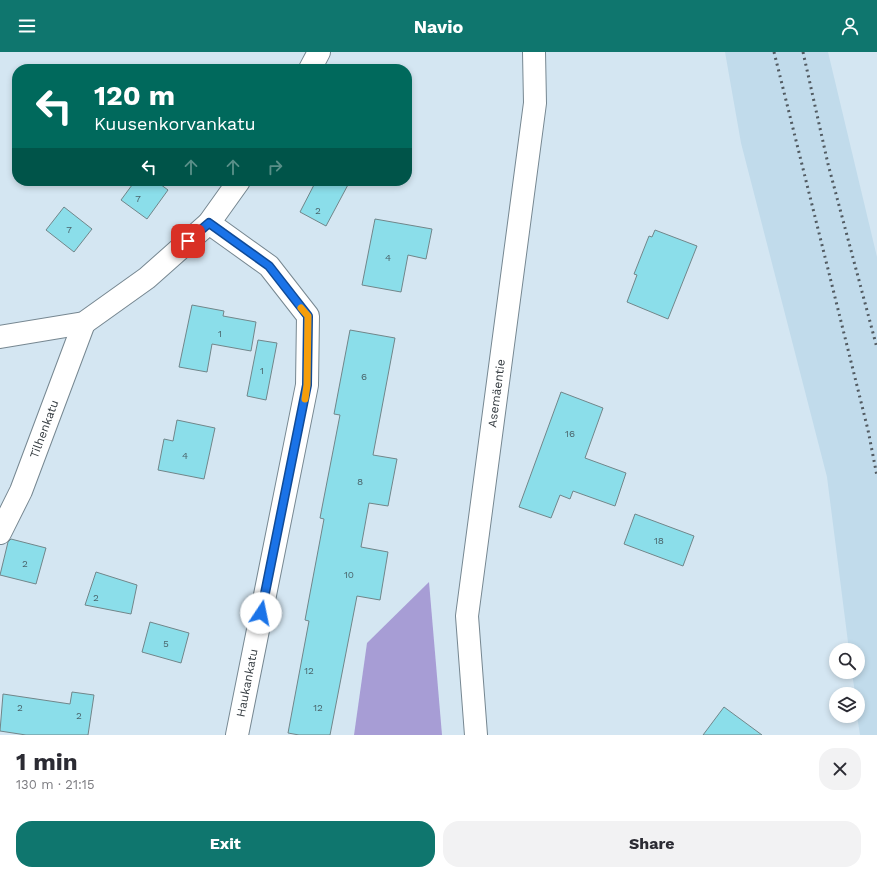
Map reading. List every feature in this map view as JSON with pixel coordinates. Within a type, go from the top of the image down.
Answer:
[{"type":"street","points":[[313,64],[319,52]]},
{"type":"street","name":"Asemäentie","points":[[476,735],[467,616],[535,103],[534,52]]},
{"type":"street","points":[[0,337],[84,323],[147,278],[209,223],[235,186]]},
{"type":"street","name":"Haukankatu","points":[[209,223],[269,266],[308,316],[307,385],[237,735]]},
{"type":"street","name":"Tilhenkatu","points":[[0,533],[21,491],[84,323]]},
{"type":"shaded area","points":[[725,52],[828,52],[877,257],[877,735],[860,735],[858,723],[865,723],[865,687],[854,687],[853,679],[865,679],[865,643],[848,643],[827,477],[741,143]]},
{"type":"shaded area","points":[[429,582],[442,735],[354,735],[367,643]]},
{"type":"building","points":[[131,186],[163,186],[168,190],[147,219],[121,200]]},
{"type":"building","points":[[313,186],[347,186],[326,226],[300,212]]},
{"type":"building","points":[[64,207],[92,229],[74,252],[46,230]]},
{"type":"building","points":[[375,219],[432,229],[426,259],[408,255],[401,292],[362,285]]},
{"type":"building","points":[[655,230],[697,246],[668,319],[627,302],[637,275],[634,274],[649,236],[652,237]]},
{"type":"building","points":[[192,305],[224,311],[223,316],[256,322],[251,351],[212,344],[207,372],[179,367]]},
{"type":"building","points":[[350,330],[395,338],[373,455],[397,459],[388,506],[369,503],[361,547],[388,552],[380,600],[357,596],[330,735],[299,735],[288,733],[309,621],[305,620],[324,519],[320,518],[340,415],[334,414]]},
{"type":"building","points":[[258,340],[277,343],[266,400],[247,396]]},
{"type":"building","points":[[561,392],[603,408],[585,458],[626,473],[615,506],[573,491],[570,499],[560,495],[551,518],[519,507]]},
{"type":"building","points":[[177,420],[215,428],[204,479],[158,470],[164,439],[173,441]]},
{"type":"building","points":[[635,514],[694,536],[683,566],[624,544]]},
{"type":"building","points":[[11,539],[46,548],[36,584],[0,575],[8,542]]},
{"type":"building","points":[[96,572],[137,585],[131,614],[85,605]]},
{"type":"building","points":[[150,622],[189,633],[181,663],[142,652]]},
{"type":"building","points":[[72,692],[94,695],[88,735],[26,735],[0,731],[3,694],[70,704]]},
{"type":"building","points":[[724,707],[762,735],[703,735]]},
{"type":"railway","points":[[774,52],[868,430],[877,476]]},
{"type":"railway","points":[[803,52],[828,164],[877,348]]},
{"type":"slow traffic","points":[[301,308],[308,316],[307,385],[305,399]]},
{"type":"route","points":[[188,241],[209,223],[269,266],[308,316],[307,385],[261,613]]}]
